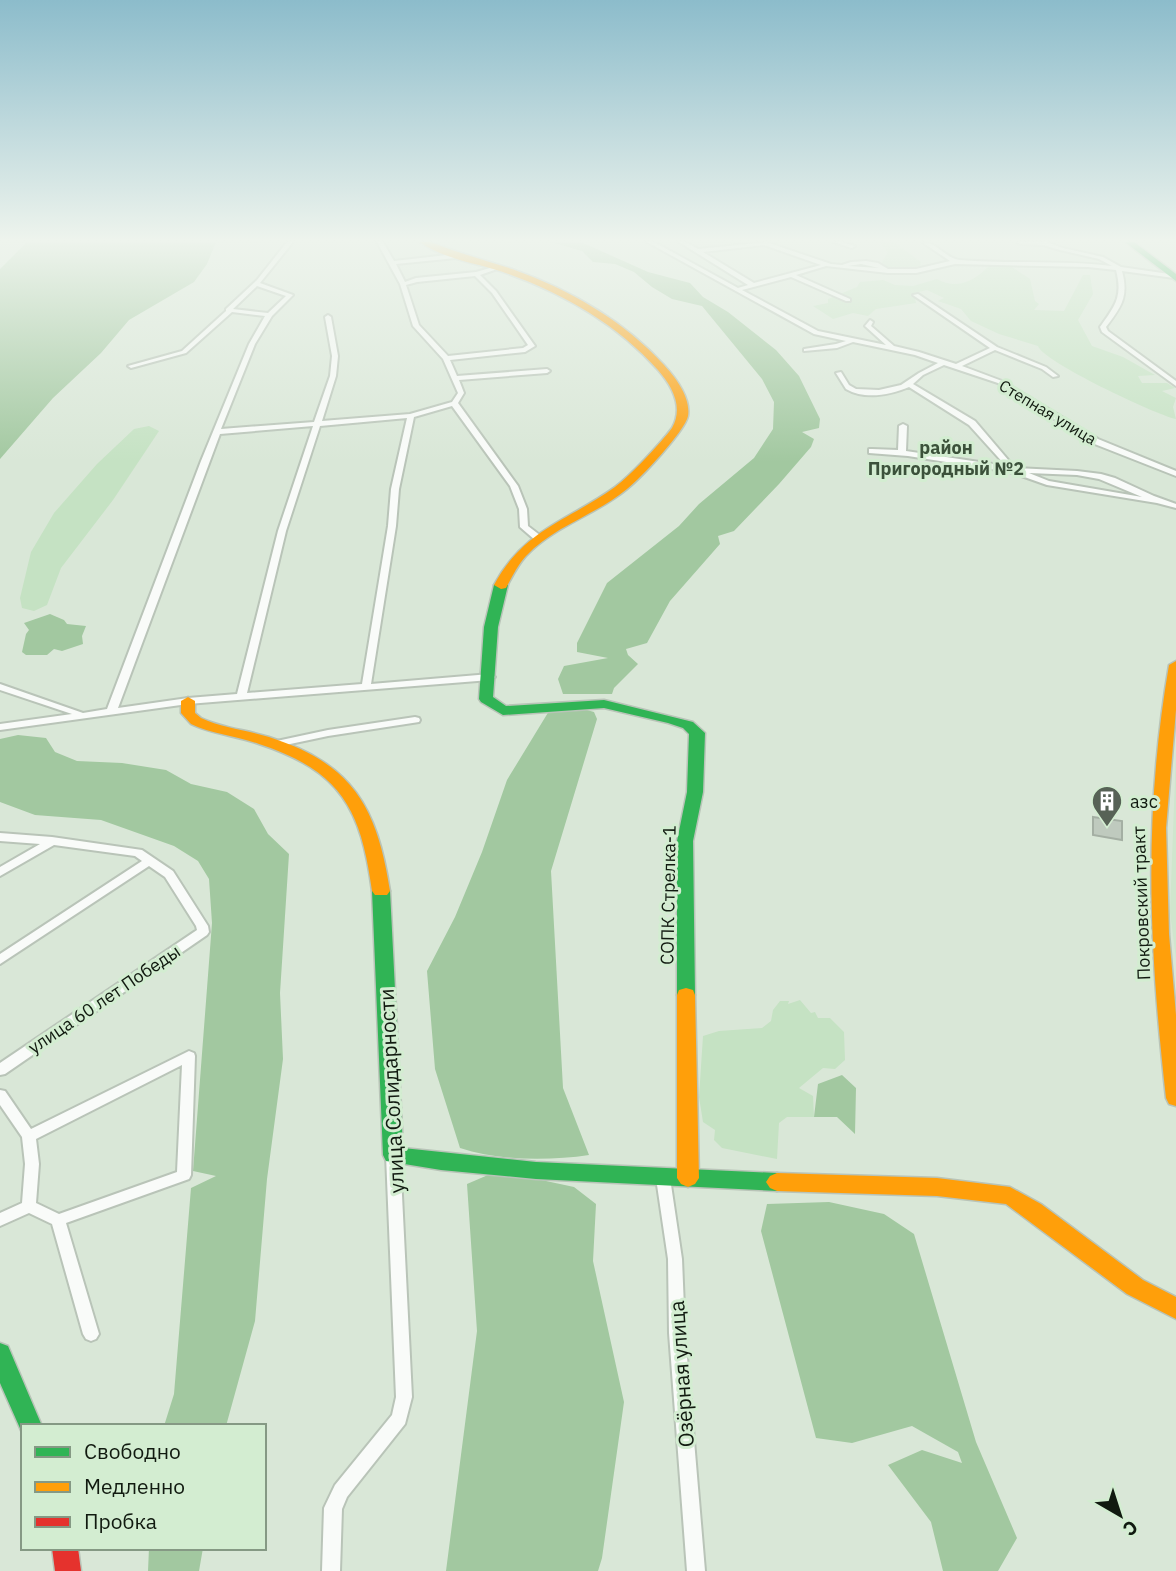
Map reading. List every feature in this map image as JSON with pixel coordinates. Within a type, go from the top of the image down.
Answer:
[{"type":"street","points":[[131,366],[184,352],[225,315]]},
{"type":"street","points":[[112,710],[217,432],[252,344],[269,315]]},
{"type":"street","points":[[217,432],[411,416],[454,403],[461,393],[456,378],[446,358],[416,326],[413,315]]},
{"type":"street","points":[[446,358],[525,350],[532,346],[510,315]]},
{"type":"street","name":"СОПК Стрелка-1","points":[[601,315],[624,330],[679,391],[684,414],[677,429],[614,494],[587,506],[538,538],[509,566],[490,635],[490,677],[486,699],[503,711],[604,704],[672,720],[688,725],[697,733],[695,792],[685,841],[688,1178]]},
{"type":"street","name":"Степная улица","points":[[783,315],[816,333],[893,347],[1009,386],[1095,441],[1176,474]]},
{"type":"street","points":[[946,315],[995,348],[1044,368],[1055,376]]},
{"type":"street","points":[[1114,315],[1103,327],[1105,332],[1176,384]]},
{"type":"street","points":[[242,698],[282,531],[335,361],[328,317]]},
{"type":"street","points":[[870,322],[868,326],[893,347]]},
{"type":"street","points":[[806,350],[837,346],[854,340]]},
{"type":"street","points":[[955,367],[995,348]]},
{"type":"street","points":[[839,373],[848,388],[859,392],[890,391],[909,384],[944,362]]},
{"type":"street","points":[[456,378],[547,372]]},
{"type":"street","points":[[909,384],[972,423],[1013,470],[1056,485],[1176,506]]},
{"type":"street","points":[[454,403],[510,480],[523,509],[524,527],[538,538]]},
{"type":"street","points":[[366,687],[392,526],[395,489],[411,416]]},
{"type":"street","points":[[902,452],[903,426]]},
{"type":"street","points":[[872,451],[902,452],[1013,470],[1083,474],[1111,480],[1154,501]]},
{"type":"street","name":"Покровский тракт","points":[[1176,665],[1161,740],[1156,859],[1168,1033],[1176,1098]]},
{"type":"street","points":[[0,727],[188,701],[490,677]]},
{"type":"street","points":[[0,687],[81,714]]},
{"type":"street","name":"улица Солидарности","points":[[188,701],[186,711],[196,722],[276,744],[340,779],[352,792],[372,841],[384,907],[404,1397],[399,1419],[341,1492],[333,1508],[331,1571]]},
{"type":"street","points":[[276,744],[320,734],[391,726],[415,720]]},
{"type":"street","points":[[0,837],[138,853],[149,861],[0,960]]},
{"type":"street","points":[[0,872],[52,841]]},
{"type":"street","name":"улица 60 лет Победы","points":[[0,1070],[202,932],[202,926],[169,874],[149,861]]},
{"type":"street","points":[[29,1136],[189,1056],[184,1175],[58,1220],[29,1206]]},
{"type":"street","points":[[0,1095],[29,1136],[32,1164],[29,1206]]},
{"type":"street","points":[[393,1155],[473,1167],[663,1178],[926,1186],[1010,1196],[1033,1210],[1074,1244],[1135,1287],[1176,1309]]},
{"type":"street","name":"Озёрная улица","points":[[663,1178],[675,1259],[677,1333],[696,1571]]},
{"type":"street","points":[[0,1220],[29,1206]]},
{"type":"street","points":[[58,1220],[91,1334]]},
{"type":"street","points":[[0,1354],[29,1424]]},
{"type":"street","points":[[65,1550],[68,1571]]},
{"type":"shaded area","points":[[0,315],[137,315],[129,320],[101,353],[53,398],[0,459]]},
{"type":"shaded area","points":[[710,315],[732,315],[776,350],[799,376],[820,419],[819,428],[802,432],[814,439],[811,447],[734,531],[718,536],[720,544],[670,601],[647,643],[626,649],[628,655],[638,664],[614,688],[612,694],[563,694],[558,679],[564,666],[608,658],[577,652],[577,643],[607,583],[679,526],[699,504],[754,458],[773,429],[774,402],[762,379]]},
{"type":"shaded area","points":[[827,315],[845,315],[833,319]]},
{"type":"shaded area","points":[[966,315],[1081,315],[1078,320],[1092,346],[1123,357],[1155,375],[1138,376],[1142,383],[1167,383],[1175,388],[1162,391],[1176,398],[1173,407],[1176,419],[1078,375],[1044,353],[1038,346],[999,334],[971,321]]},
{"type":"shaded area","points":[[149,426],[159,431],[113,500],[61,568],[47,605],[34,611],[22,608],[20,598],[31,552],[54,513],[97,464],[134,429]]},
{"type":"shaded area","points":[[50,614],[67,624],[86,626],[82,636],[83,644],[62,651],[54,649],[47,655],[26,655],[22,652],[29,630],[24,623]]},
{"type":"shaded area","points":[[576,707],[594,712],[597,719],[551,871],[563,1088],[589,1155],[524,1159],[475,1152],[460,1148],[435,1069],[427,971],[455,917],[482,852],[507,780],[549,711]]},
{"type":"shaded area","points":[[18,735],[46,738],[55,752],[77,761],[122,763],[166,770],[191,784],[227,792],[254,809],[268,834],[289,854],[280,993],[283,1059],[267,1179],[255,1321],[227,1424],[165,1424],[174,1394],[191,1188],[216,1176],[193,1171],[212,923],[209,879],[198,861],[174,846],[101,820],[35,815],[0,802],[0,739]]},
{"type":"shaded area","points":[[1176,752],[1176,959],[1170,912]]},
{"type":"shaded area","points":[[800,1000],[811,1013],[815,1012],[818,1018],[830,1018],[844,1032],[845,1060],[835,1069],[823,1068],[799,1088],[813,1096],[814,1117],[787,1117],[779,1123],[777,1159],[722,1148],[714,1140],[715,1130],[703,1122],[699,1097],[703,1036],[719,1031],[762,1028],[771,1021],[773,1010],[780,1001],[789,1001],[788,1004]]},
{"type":"shaded area","points":[[842,1075],[856,1088],[855,1134],[837,1117],[814,1117],[818,1084]]},
{"type":"shaded area","points":[[488,1175],[532,1178],[574,1187],[596,1204],[593,1261],[624,1402],[598,1571],[446,1571],[477,1331],[467,1184]]},
{"type":"shaded area","points":[[829,1202],[884,1214],[914,1234],[976,1442],[1017,1538],[998,1571],[943,1571],[931,1522],[888,1465],[922,1450],[962,1463],[958,1452],[912,1426],[852,1443],[816,1438],[761,1231],[767,1204]]},
{"type":"shaded area","points":[[149,1550],[203,1550],[199,1571],[148,1571]]},
{"type":"building","name":"азс","points":[[1093,817],[1122,821],[1122,840],[1093,835]]},
{"type":"traffic: fast","points":[[501,585],[491,627],[486,699],[503,711],[604,704],[672,720],[688,725],[697,733],[695,792],[685,841],[686,995]]},
{"type":"traffic: fast","points":[[381,891],[393,1155],[536,1171],[777,1182]]},
{"type":"traffic: fast","points":[[0,1354],[29,1424]]},
{"type":"traffic: slow","points":[[501,585],[510,568],[535,541],[614,493],[631,479],[677,429],[682,419],[683,406],[679,393],[664,371],[633,340],[600,315]]},
{"type":"traffic: slow","points":[[1176,665],[1161,774],[1158,828],[1160,934],[1176,1098]]},
{"type":"traffic: slow","points":[[188,701],[188,713],[196,721],[294,752],[339,781],[355,801],[367,825],[376,855],[381,891]]},
{"type":"traffic: slow","points":[[686,995],[688,1178]]},
{"type":"traffic: slow","points":[[777,1182],[937,1187],[1010,1196],[1033,1210],[1135,1287],[1176,1309]]},
{"type":"traffic: jam","points":[[65,1550],[68,1571]]},
{"type":"place","name":"азс","points":[[1107,828]]},
{"type":"district","name":"район Пригородный №2","points":[[946,457]]}]
